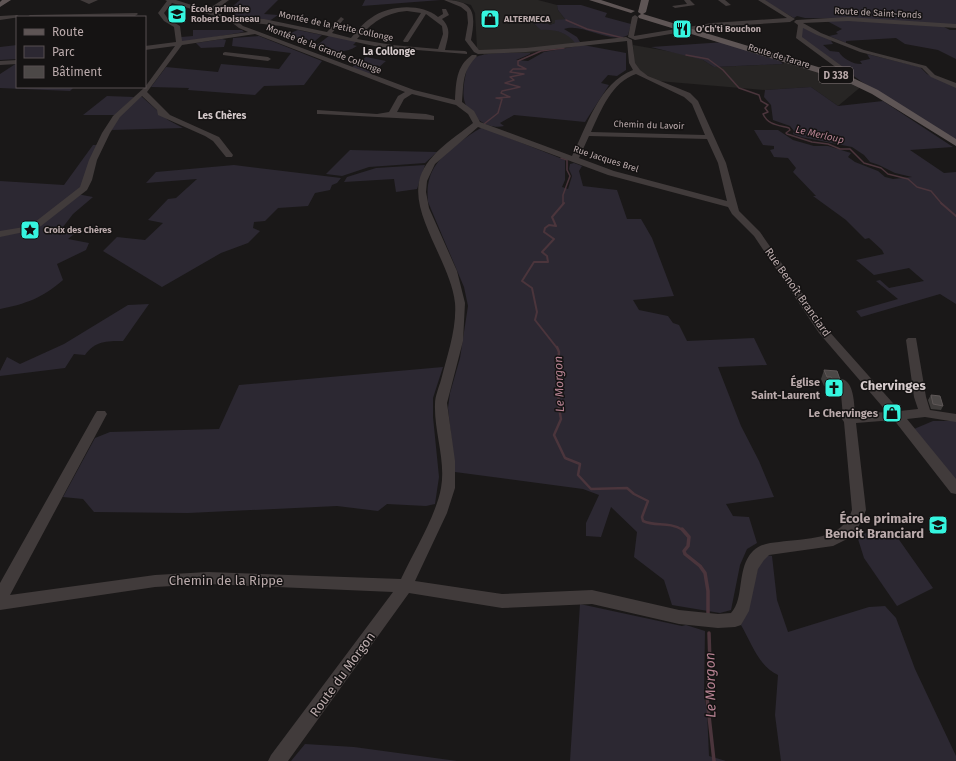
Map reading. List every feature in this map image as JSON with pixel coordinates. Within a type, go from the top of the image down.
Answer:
[{"type":"main road","points":[[0,5],[7,0]]},
{"type":"main road","name":"Route de Tarare","points":[[594,0],[824,70],[875,92],[956,143]]},
{"type":"street","points":[[84,0],[89,2],[95,0]]},
{"type":"street","points":[[0,234],[26,229],[38,224],[84,188],[88,180],[93,160],[106,133],[117,116],[143,93],[179,45],[177,26],[166,20],[161,13],[171,0],[230,20]]},
{"type":"street","points":[[209,12],[226,0]]},
{"type":"street","points":[[447,0],[464,4],[469,8],[471,18],[468,40],[471,53],[463,66],[458,103],[471,113],[478,124]]},
{"type":"street","points":[[675,6],[692,5],[687,0]]},
{"type":"street","points":[[721,0],[728,5]]},
{"type":"street","points":[[761,0],[819,34],[862,51],[924,67],[932,76],[956,86]]},
{"type":"street","points":[[353,39],[367,24],[384,13],[401,10],[425,12],[438,19],[446,26],[446,34],[441,51]]},
{"type":"street","points":[[438,19],[446,15],[444,10]]},
{"type":"street","points":[[406,41],[425,12]]},
{"type":"street","points":[[636,12],[631,39],[632,63],[638,72],[692,99],[722,164],[732,205]]},
{"type":"street","points":[[87,16],[134,15]]},
{"type":"street","points":[[0,18],[16,17]]},
{"type":"street","points":[[329,33],[341,19]]},
{"type":"street","name":"Route de Saint-Fonds","points":[[471,53],[526,50],[571,44],[631,39],[691,30],[712,25],[848,19],[956,26]]},
{"type":"street","name":"Montée de la Petite Collonge","points":[[230,20],[271,22],[404,49],[471,53]]},
{"type":"street","name":"Montée de la Grande Collonge","points":[[230,20],[241,27],[411,92],[447,102],[458,103]]},
{"type":"street","points":[[796,21],[799,30],[799,38],[852,76],[852,79],[849,80]]},
{"type":"street","points":[[272,38],[301,28]]},
{"type":"street","points":[[226,45],[255,32]]},
{"type":"street","points":[[146,48],[179,45],[226,45],[268,59]]},
{"type":"street","points":[[223,62],[226,45]]},
{"type":"street","points":[[0,63],[16,62]]},
{"type":"street","points":[[574,160],[607,94],[630,73],[638,72]]},
{"type":"street","points":[[392,114],[401,98],[411,92]]},
{"type":"street","points":[[143,93],[161,109],[162,113],[167,117],[208,134],[216,139],[229,155]]},
{"type":"street","points":[[320,112],[377,116],[392,114],[426,116],[431,118]]},
{"type":"street","name":"Rue Jacques Brel","points":[[478,124],[611,173],[732,205]]},
{"type":"street","name":"Route du Morgon","points":[[277,761],[405,586],[440,513],[448,488],[448,461],[441,403],[457,341],[460,314],[458,289],[452,271],[424,208],[422,192],[423,180],[431,163],[478,124]]},
{"type":"street","name":"Chemin du Lavoir","points":[[586,134],[710,137]]},
{"type":"street","name":"Rue Benoît Branciard","points":[[732,205],[738,216],[760,238],[823,331],[899,416],[956,490]]},
{"type":"street","points":[[912,340],[920,397],[925,413]]},
{"type":"street","points":[[842,383],[847,394],[848,419],[925,413],[956,418]]},
{"type":"street","points":[[0,598],[101,414]]},
{"type":"street","name":"Chemin de la Rippe","points":[[0,603],[155,581],[208,578],[405,586],[502,601],[592,597],[678,617],[718,621],[735,620],[742,611],[745,588],[752,567],[759,553],[765,550],[833,540],[842,536],[857,518],[859,510],[848,419]]},
{"type":"shaded area","points":[[453,0],[538,0],[557,5],[558,10],[565,19],[555,21],[555,23],[550,25],[546,21],[536,16],[527,18],[550,29],[571,36],[577,45],[530,53],[484,55],[477,48],[475,13],[471,5]]},
{"type":"shaded area","points":[[633,45],[690,55],[703,60],[714,67],[783,64],[787,59],[863,85],[838,106],[811,87],[765,90],[658,81],[639,71],[634,64]]},
{"type":"green space","points":[[240,0],[278,0],[264,14],[278,15],[268,22],[236,19],[233,17],[235,12],[227,11]]},
{"type":"green space","points":[[365,0],[441,0],[362,6]]},
{"type":"green space","points":[[763,0],[956,0],[956,25],[853,19],[805,18],[797,16],[794,18]]},
{"type":"green space","points":[[557,5],[581,5],[607,13],[605,17],[631,24],[628,35],[613,37],[579,28],[564,29],[577,37],[580,42],[575,43],[568,36],[560,32],[541,30],[527,17],[536,16],[550,25],[555,23],[555,20],[565,19],[558,10]]},
{"type":"green space","points":[[842,20],[942,26],[950,30],[956,30],[956,59],[938,50],[905,44],[896,38],[846,41],[846,43],[829,36],[838,34],[836,32],[842,29],[827,21]]},
{"type":"green space","points":[[802,27],[830,39],[833,44],[823,45],[830,51],[839,52],[843,57],[853,62],[862,64],[860,61],[870,59],[867,54],[920,67],[927,74],[956,87],[956,140],[862,82],[801,38]]},
{"type":"green space","points":[[193,30],[242,30],[244,32],[186,42],[181,41],[181,37],[193,36]]},
{"type":"green space","points":[[298,30],[322,35],[315,41],[283,36]]},
{"type":"green space","points":[[330,35],[357,41],[353,45],[357,46],[353,49],[339,51],[320,49],[323,47],[316,46]]},
{"type":"green space","points":[[259,36],[322,61],[304,85],[264,86],[255,95],[188,90],[189,88],[151,87],[166,67],[218,72],[221,64],[279,69],[291,53],[232,46],[233,38]]},
{"type":"green space","points":[[222,39],[226,40],[224,47],[201,48],[196,43]]},
{"type":"green space","points":[[725,42],[777,58],[783,64],[714,67],[703,60],[651,47]]},
{"type":"green space","points":[[16,45],[16,59],[0,60],[0,47]]},
{"type":"green space","points":[[583,45],[626,53],[626,70],[617,76],[608,75],[601,83],[609,85],[585,122],[514,115],[500,123],[504,126],[498,127],[481,122],[476,118],[465,103],[464,88],[467,67],[472,59],[477,56],[530,53],[516,60],[528,61],[544,52]]},
{"type":"green space","points":[[366,57],[386,61],[370,75],[352,67]]},
{"type":"green space","points":[[16,64],[16,88],[73,88],[70,91],[0,88],[0,74]]},
{"type":"green space","points":[[811,87],[838,106],[883,101],[953,147],[910,150],[944,173],[956,172],[956,304],[940,294],[861,317],[856,311],[898,299],[876,281],[880,280],[889,288],[924,281],[909,268],[874,275],[856,260],[884,254],[882,250],[869,238],[865,239],[846,220],[813,196],[816,196],[793,172],[796,168],[788,158],[774,157],[770,150],[774,149],[774,146],[763,145],[754,130],[778,130],[793,140],[814,146],[828,146],[851,153],[848,157],[855,162],[878,171],[885,177],[893,179],[912,177],[895,173],[870,162],[864,155],[852,147],[801,137],[793,134],[794,131],[790,126],[773,120],[771,105],[764,97],[765,90]]},
{"type":"green space","points":[[107,96],[134,97],[116,115],[83,115]]},
{"type":"green space","points":[[141,96],[168,120],[183,128],[111,130],[119,116]]},
{"type":"green space","points":[[481,128],[565,160],[565,180],[562,187],[568,189],[572,176],[569,169],[570,164],[574,163],[582,166],[579,171],[583,186],[617,190],[627,219],[641,219],[652,238],[674,296],[633,300],[639,310],[668,316],[673,323],[679,325],[687,341],[754,338],[767,365],[718,367],[741,426],[759,461],[774,497],[726,504],[733,516],[749,517],[757,543],[747,549],[740,565],[731,610],[720,613],[672,605],[664,580],[634,557],[637,532],[611,507],[601,537],[586,536],[586,523],[599,495],[583,489],[455,472],[448,408],[450,393],[460,358],[468,306],[464,287],[428,202],[428,183],[434,168],[445,154]]},
{"type":"green space","points":[[93,145],[97,145],[85,184],[37,224],[0,233],[0,181],[64,185]]},
{"type":"green space","points":[[350,150],[437,152],[425,163],[369,167],[342,176],[326,174]]},
{"type":"green space","points":[[234,165],[341,178],[337,183],[332,185],[330,190],[315,193],[308,206],[278,208],[265,221],[254,222],[253,228],[260,231],[248,243],[221,253],[162,287],[103,251],[117,237],[145,240],[163,223],[148,220],[168,199],[176,198],[197,179],[146,183],[156,172]]},
{"type":"green space","points":[[425,165],[417,189],[396,192],[394,179],[344,182],[347,177],[376,168]]},
{"type":"green space","points":[[77,194],[93,197],[73,214],[63,227],[80,229],[68,239],[89,243],[86,250],[57,264],[63,280],[41,296],[18,305],[0,309],[0,236],[27,231]]},
{"type":"green space","points":[[149,304],[123,341],[111,341],[97,344],[85,355],[74,354],[65,368],[0,376],[0,371],[7,357],[20,364],[64,344],[128,305]]},
{"type":"green space","points":[[443,367],[433,398],[433,417],[439,477],[435,504],[426,506],[387,504],[378,511],[337,506],[188,513],[94,512],[83,499],[63,497],[95,438],[110,432],[219,429],[239,385]]},
{"type":"green space","points":[[933,421],[956,421],[956,482],[914,429]]},
{"type":"green space","points":[[861,534],[895,534],[933,588],[897,606],[864,558],[858,539]]},
{"type":"green space","points":[[766,555],[772,556],[777,600],[788,632],[869,607],[885,606],[896,618],[915,669],[956,756],[956,761],[781,761],[775,715],[778,675],[771,671],[761,660],[741,625],[749,606],[759,563]]},
{"type":"green space","points":[[580,604],[682,626],[686,625],[705,631],[704,696],[707,710],[709,756],[726,761],[570,761]]},
{"type":"green space","points":[[305,744],[354,747],[457,761],[291,761]]},
{"type":"building","points":[[824,370],[837,371],[843,388],[839,388],[831,377],[827,377]]},
{"type":"building","points":[[931,395],[940,396],[943,406],[933,404]]},
{"type":"waterway","name":"Le Merloup","points":[[566,20],[587,29],[623,38]]},
{"type":"waterway","name":"Le Morgon","points":[[484,124],[498,113],[502,99],[496,98],[510,97],[501,93],[502,91],[520,87],[505,83],[514,80],[510,77],[524,74],[510,72],[513,69],[526,69],[518,65],[518,61],[541,51],[564,48]]},
{"type":"waterway","name":"Le Merloup","points":[[686,55],[708,59],[723,70],[739,88],[759,95],[761,101],[768,105],[765,108],[768,112],[763,114],[765,118],[774,124],[789,128],[790,130],[786,133],[787,134],[812,142],[828,144],[840,149],[850,149],[864,163],[881,168],[888,174],[908,179],[917,187],[931,191],[942,204]]},
{"type":"waterway","name":"Le Morgon","points":[[561,158],[567,160],[567,170],[570,176],[563,195],[563,204]]},
{"type":"waterway","name":"Le Morgon","points":[[557,348],[535,320],[537,312],[532,288],[522,281],[534,262],[548,262],[547,256],[542,252],[554,239],[544,232],[545,228],[549,225],[556,226],[552,217],[564,203]]},
{"type":"waterway","name":"Le Merloup","points":[[942,204],[956,216]]},
{"type":"waterway","name":"Le Morgon","points":[[557,347],[559,352],[558,364],[562,379],[558,402],[561,419],[554,435],[565,458],[580,464],[578,475],[591,489],[627,488],[634,494],[648,501],[642,517],[643,521],[653,524],[678,527],[683,530]]},
{"type":"waterway","name":"Le Morgon","points":[[683,530],[689,537],[688,546],[684,551],[685,554],[700,566],[705,573],[708,591],[708,615]]},
{"type":"waterway","name":"Le Morgon","points":[[709,633],[710,664],[707,698],[714,761]]},
{"type":"place","name":"École primaire Robert Doisneau","points":[[177,14]]},
{"type":"place","name":"ALTERMECA","points":[[490,19]]},
{"type":"place","name":"O’Ch’ti Bouchon","points":[[682,29]]},
{"type":"place","name":"Croix des Chères","points":[[30,230]]},
{"type":"place","name":"Église Saint-Laurent","points":[[834,388]]},
{"type":"place","name":"Le Chervinges","points":[[892,413]]},
{"type":"place","name":"École primaire Benoit Branciard","points":[[938,525]]},
{"type":"district","name":"La Collonge","points":[[389,51]]},
{"type":"district","name":"Les Chères","points":[[222,115]]},
{"type":"district","name":"Chervinges","points":[[893,385]]}]
